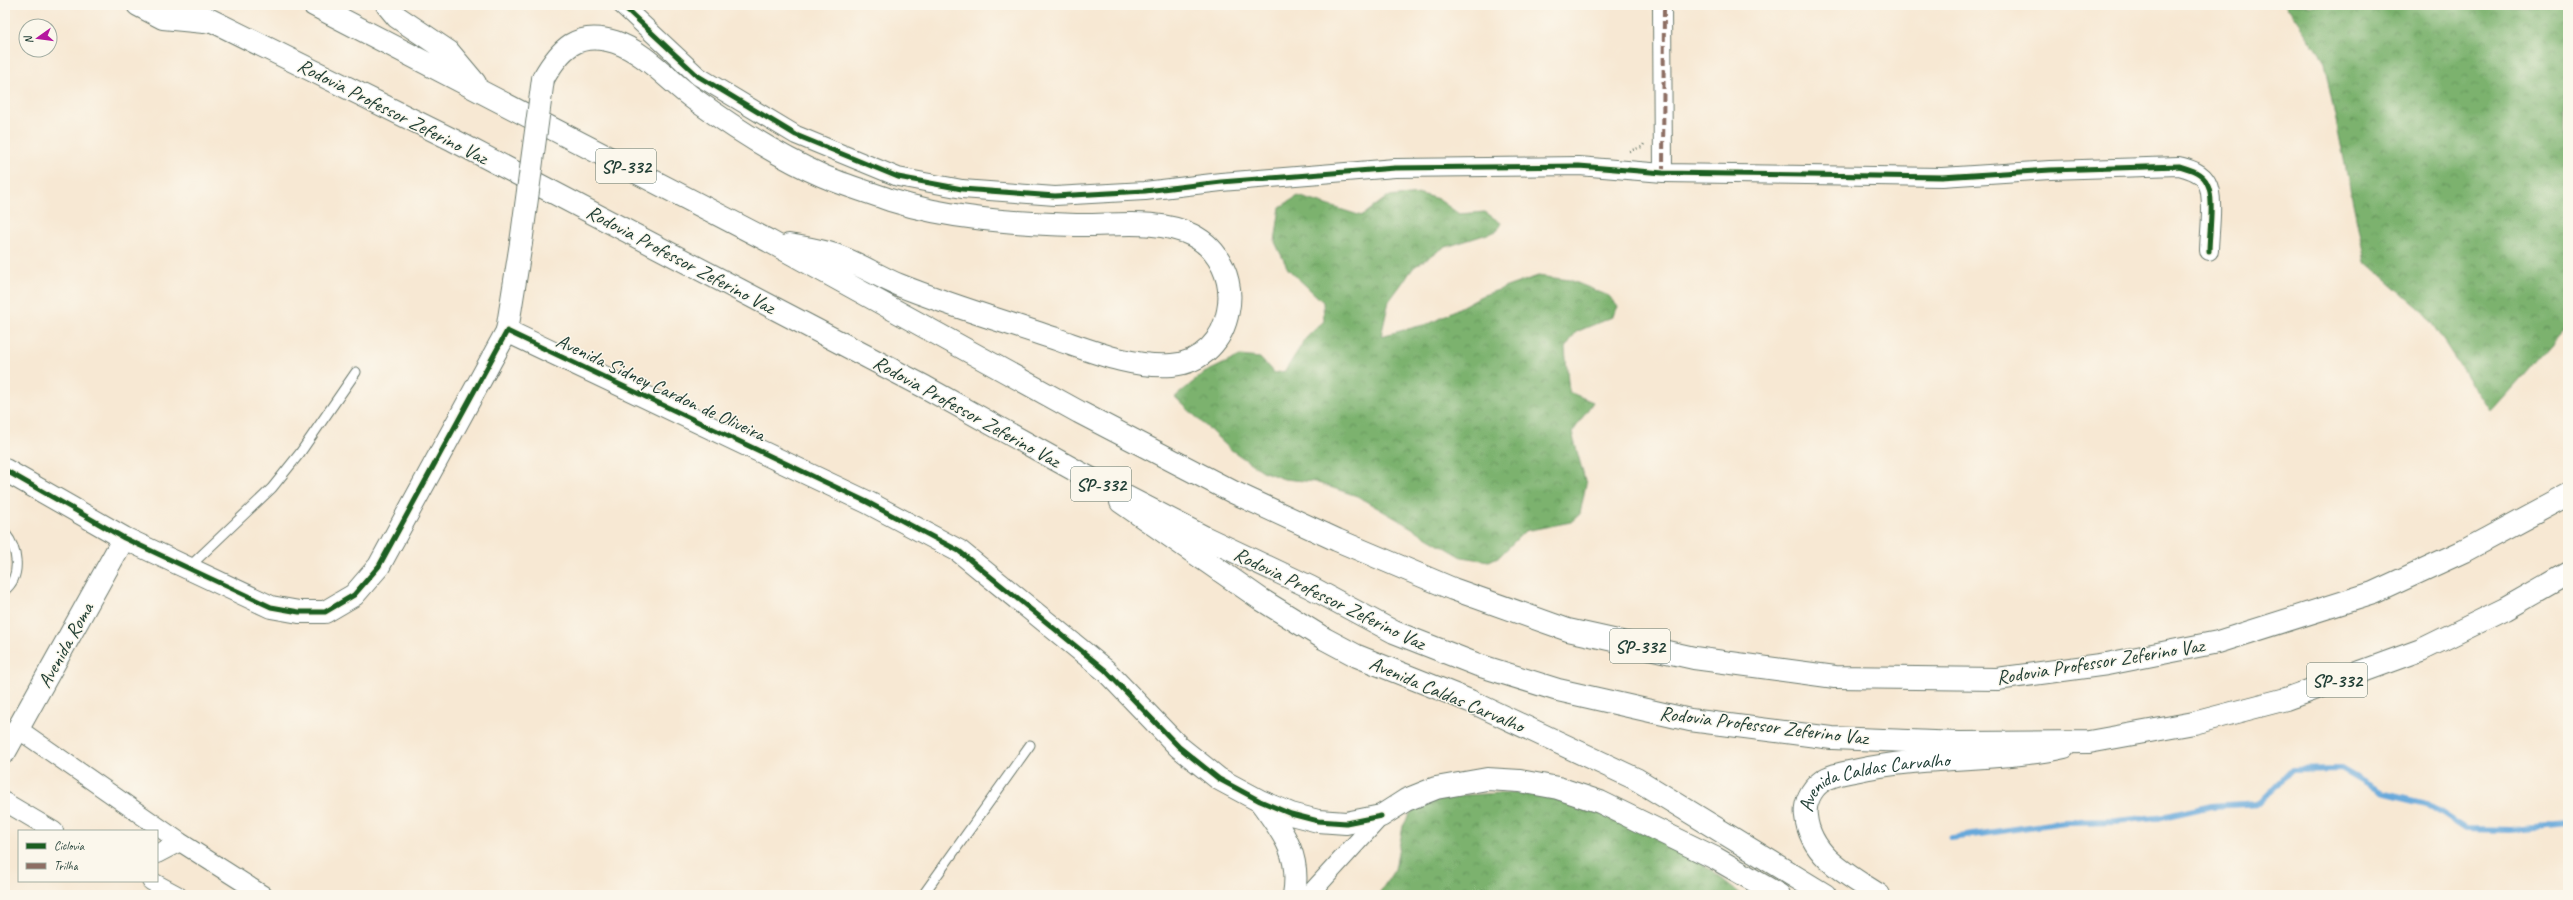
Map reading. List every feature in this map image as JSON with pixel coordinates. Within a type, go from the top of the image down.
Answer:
[{"type":"main road","points":[[138,5],[163,18],[217,24]]},
{"type":"main road","name":"Rodovia Professor Zeferino Vaz","points":[[180,5],[453,140],[925,387],[1080,473],[1204,537],[1310,587],[1394,632],[1478,665],[1558,690],[1690,720],[1832,738],[1959,743],[2089,742],[2194,723],[2286,698],[2420,650],[2505,609],[2568,573]]},
{"type":"main road","name":"Rodovia Professor Zeferino Vaz","points":[[314,5],[769,241],[1093,419],[1233,492],[1337,540],[1453,589],[1568,630],[1701,659],[1835,677],[1997,679],[2114,662],[2218,642],[2374,593],[2464,551],[2568,495]]},
{"type":"main road","points":[[387,5],[397,17],[449,52],[483,92]]},
{"type":"main road","points":[[5,470],[124,538],[271,607],[292,611],[325,612],[354,595],[379,566],[507,331],[521,243],[543,79],[556,56],[570,44],[585,40],[616,42],[647,62],[698,102],[781,154],[822,176],[881,196],[967,217],[1028,224],[1152,225],[1175,228],[1193,235],[1208,245],[1220,261],[1229,280],[1230,298],[1227,316],[1218,341],[1203,355],[1176,365],[1146,364],[1088,349],[899,285],[830,253],[769,241]]},
{"type":"main road","name":"Avenida Sidney Cardon de Oliveira","points":[[507,331],[867,502],[958,551],[1105,670],[1179,747],[1219,779],[1260,801],[1291,814],[1318,821],[1346,823],[1381,816]]},
{"type":"main road","name":"Avenida Caldas Carvalho","points":[[1080,473],[1238,584],[1325,639],[1357,656],[1470,701],[1636,779],[1825,895]]},
{"type":"main road","name":"Avenida Roma","points":[[5,752],[124,538]]},
{"type":"main road","name":"Avenida Caldas Carvalho","points":[[1879,895],[1838,868],[1819,850],[1807,830],[1805,809],[1812,792],[1820,782],[1833,776],[1881,765],[2036,753],[2089,742]]},
{"type":"main road","points":[[1381,816],[1406,800],[1436,788],[1462,782],[1487,779],[1520,781],[1558,788],[1600,802],[1715,858],[1779,895]]},
{"type":"main road","name":"Avenida Sidney Cardon de Oliveira","points":[[1260,801],[1291,847],[1297,876],[1294,895]]},
{"type":"street","points":[[622,5],[698,76],[796,134],[898,177],[962,189],[1054,196],[1145,191],[1221,182],[1395,168],[1579,166],[1663,173],[1942,177],[2050,170],[2179,166],[2195,171],[2207,182],[2211,195],[2208,251]]},
{"type":"street","points":[[1662,5],[1663,173]]},
{"type":"street","points":[[18,729],[180,842],[263,895]]},
{"type":"street","points":[[5,802],[52,830]]},
{"type":"street","points":[[1309,895],[1381,816]]},
{"type":"street","points":[[158,853],[180,842]]},
{"type":"street","points":[[154,882],[177,895]]},
{"type":"lane","points":[[188,568],[272,488],[300,453],[356,372]]},
{"type":"lane","points":[[5,533],[15,551],[16,574],[5,590]]},
{"type":"lane","points":[[923,895],[1030,746]]},
{"type":"path","points":[[1621,153],[1642,147],[1645,141]]},
{"type":"green space","points":[[2286,5],[2568,5],[2568,325],[2490,411],[2425,313],[2365,261],[2323,58]]},
{"type":"green space","points":[[1421,194],[1438,199],[1459,214],[1485,212],[1501,223],[1497,231],[1443,248],[1414,267],[1389,301],[1381,336],[1431,323],[1481,296],[1538,276],[1570,280],[1609,296],[1618,307],[1612,317],[1576,332],[1565,348],[1569,392],[1593,402],[1572,433],[1586,484],[1580,514],[1571,522],[1525,531],[1500,556],[1489,561],[1462,557],[1357,496],[1315,482],[1284,479],[1262,471],[1230,449],[1175,397],[1204,373],[1240,356],[1260,358],[1274,373],[1285,371],[1306,338],[1324,321],[1323,302],[1288,269],[1275,242],[1280,207],[1298,196],[1362,216],[1387,197]]},
{"type":"green space","points":[[1535,791],[1561,796],[1680,846],[1741,895],[1378,895],[1395,869],[1403,826],[1413,809],[1448,796]]},
{"type":"waterway","points":[[1952,838],[2065,822],[2115,821],[2167,816],[2212,806],[2260,803],[2292,770],[2341,769],[2381,792],[2426,803],[2466,829],[2511,830],[2568,825]]},
{"type":"marked path","points":[[1663,173],[1664,5]]},
{"type":"cycle path","points":[[622,5],[698,76],[796,135],[898,177],[962,189],[1055,196],[1145,191],[1221,182],[1395,168],[1579,166],[1663,173],[1942,177],[2050,170],[2179,166],[2187,168],[2202,176],[2207,183],[2211,197],[2209,251]]},
{"type":"cycle path","points":[[5,470],[124,538],[271,607],[299,612],[325,612],[354,595],[379,566],[507,331],[867,502],[959,551],[1105,670],[1179,747],[1219,779],[1260,801],[1291,814],[1318,821],[1346,823],[1381,816]]}]
